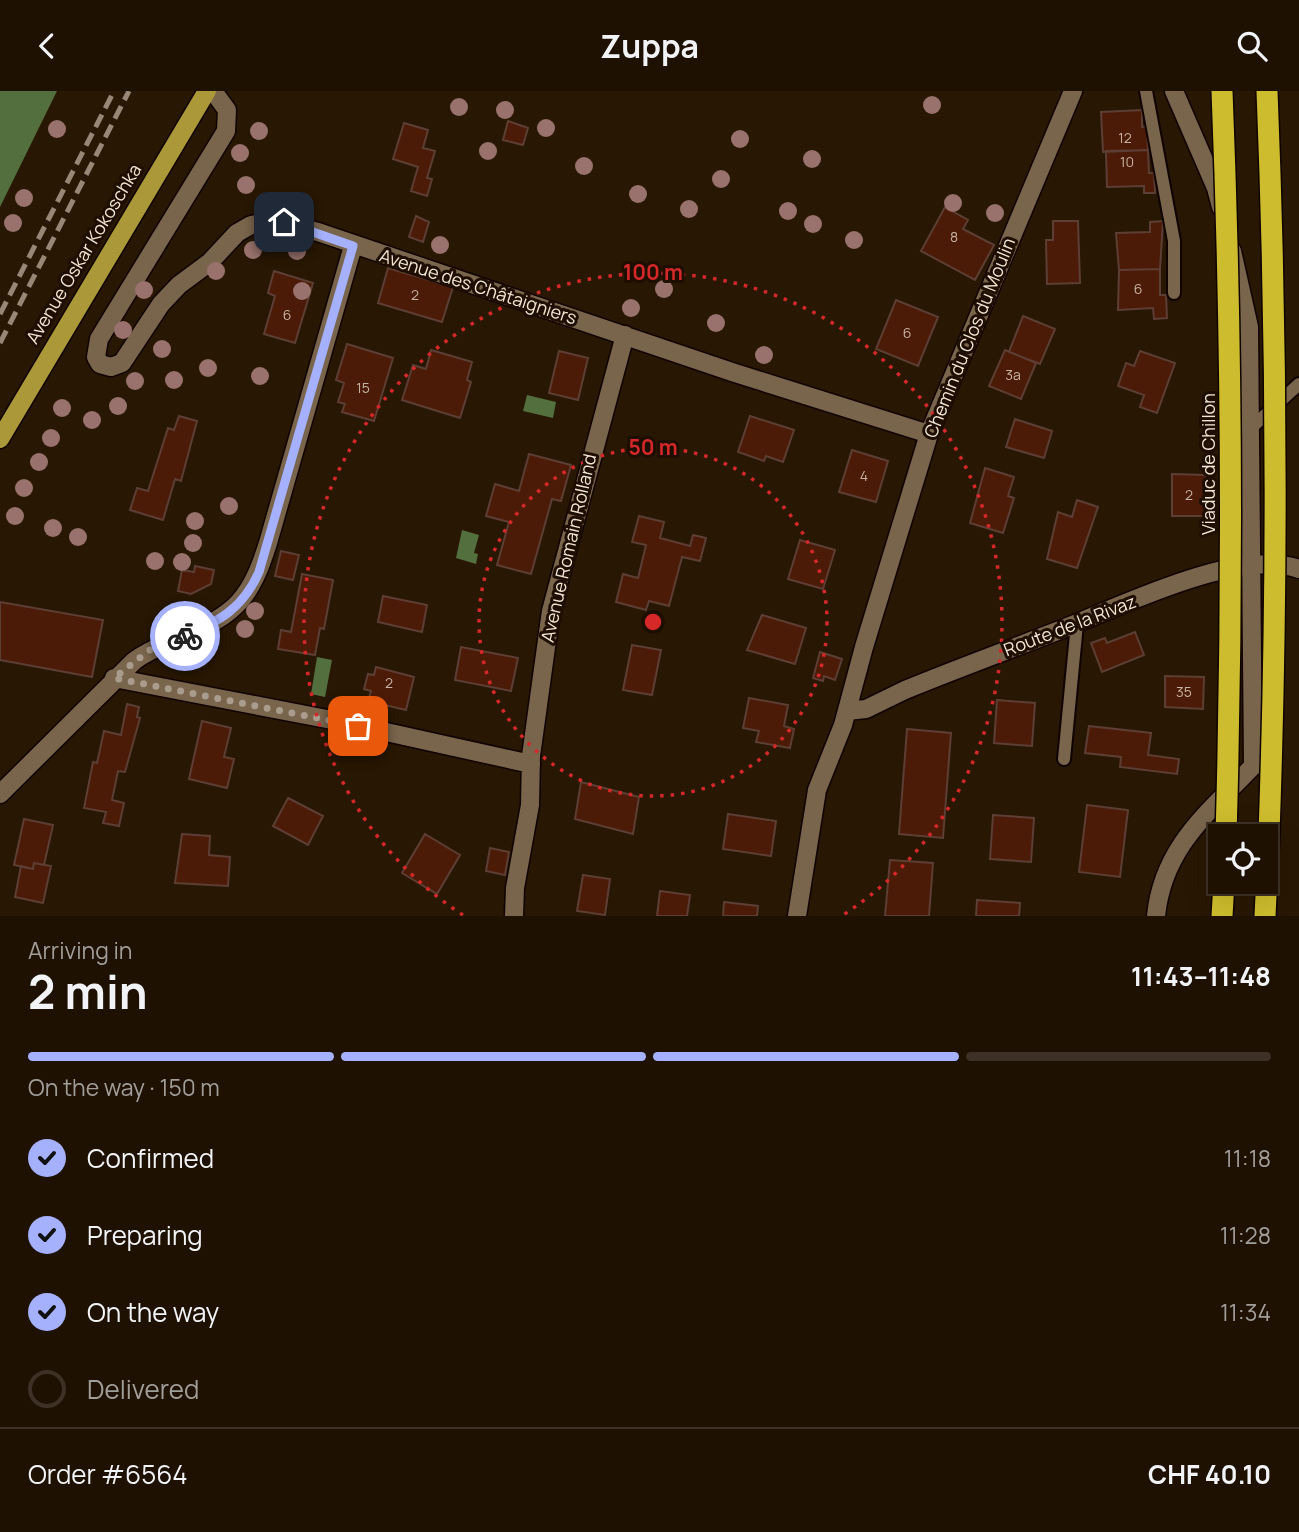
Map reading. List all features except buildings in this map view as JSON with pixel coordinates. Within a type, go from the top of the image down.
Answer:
[{"type":"highway","name":"Viaduc de Chillon","points":[[1222,91],[1232,499],[1226,824]]},
{"type":"highway","points":[[1265,916],[1276,514],[1276,371],[1267,91]]},
{"type":"highway","points":[[1222,916],[1223,894]]},
{"type":"main road","name":"Avenue Oskar Kokoschka","points":[[0,439],[207,91]]},
{"type":"street","name":"Avenue des Châtaigniers","points":[[213,91],[227,110],[226,131],[99,338],[97,360],[111,367],[122,363],[150,320],[174,291],[210,262],[237,233],[264,221],[284,222],[929,434]]},
{"type":"street","name":"Chemin du Clos du Moulin","points":[[797,916],[814,800],[848,711],[864,647],[929,434],[1073,91]]},
{"type":"street","points":[[1156,916],[1168,869],[1180,844],[1253,766],[1249,327],[1242,287],[1216,188],[1174,91]]},
{"type":"street","points":[[0,794],[114,678],[150,650],[227,616],[250,591],[273,528],[353,246]]},
{"type":"street","name":"Avenue Romain Rolland","points":[[514,916],[515,888],[530,805],[531,764],[551,611],[625,335]]},
{"type":"street","name":"Route de la Rivaz","points":[[848,711],[866,709],[905,689],[1176,584],[1252,565],[1271,563],[1299,569]]},
{"type":"street","points":[[114,678],[332,720],[531,764]]},
{"type":"lane","points":[[1146,91],[1174,241],[1174,293]]},
{"type":"lane","points":[[1251,428],[1299,384]]},
{"type":"lane","points":[[1064,759],[1077,624]]},
{"type":"shaded area","points":[[0,91],[57,91],[0,207]]},
{"type":"shaded area","points":[[527,395],[556,402],[553,418],[523,411]]},
{"type":"shaded area","points":[[462,530],[479,535],[474,553],[478,554],[476,564],[456,558]]},
{"type":"shaded area","points":[[317,657],[332,660],[325,697],[311,694]]},
{"type":"railway","points":[[0,314],[114,91]]},
{"type":"railway","points":[[0,343],[129,91]]},
{"type":"way so far","points":[[185,636],[150,650],[114,678],[358,726]]},
{"type":"route","points":[[185,636],[218,621],[235,609],[250,591],[259,572],[353,246],[284,222]]}]
